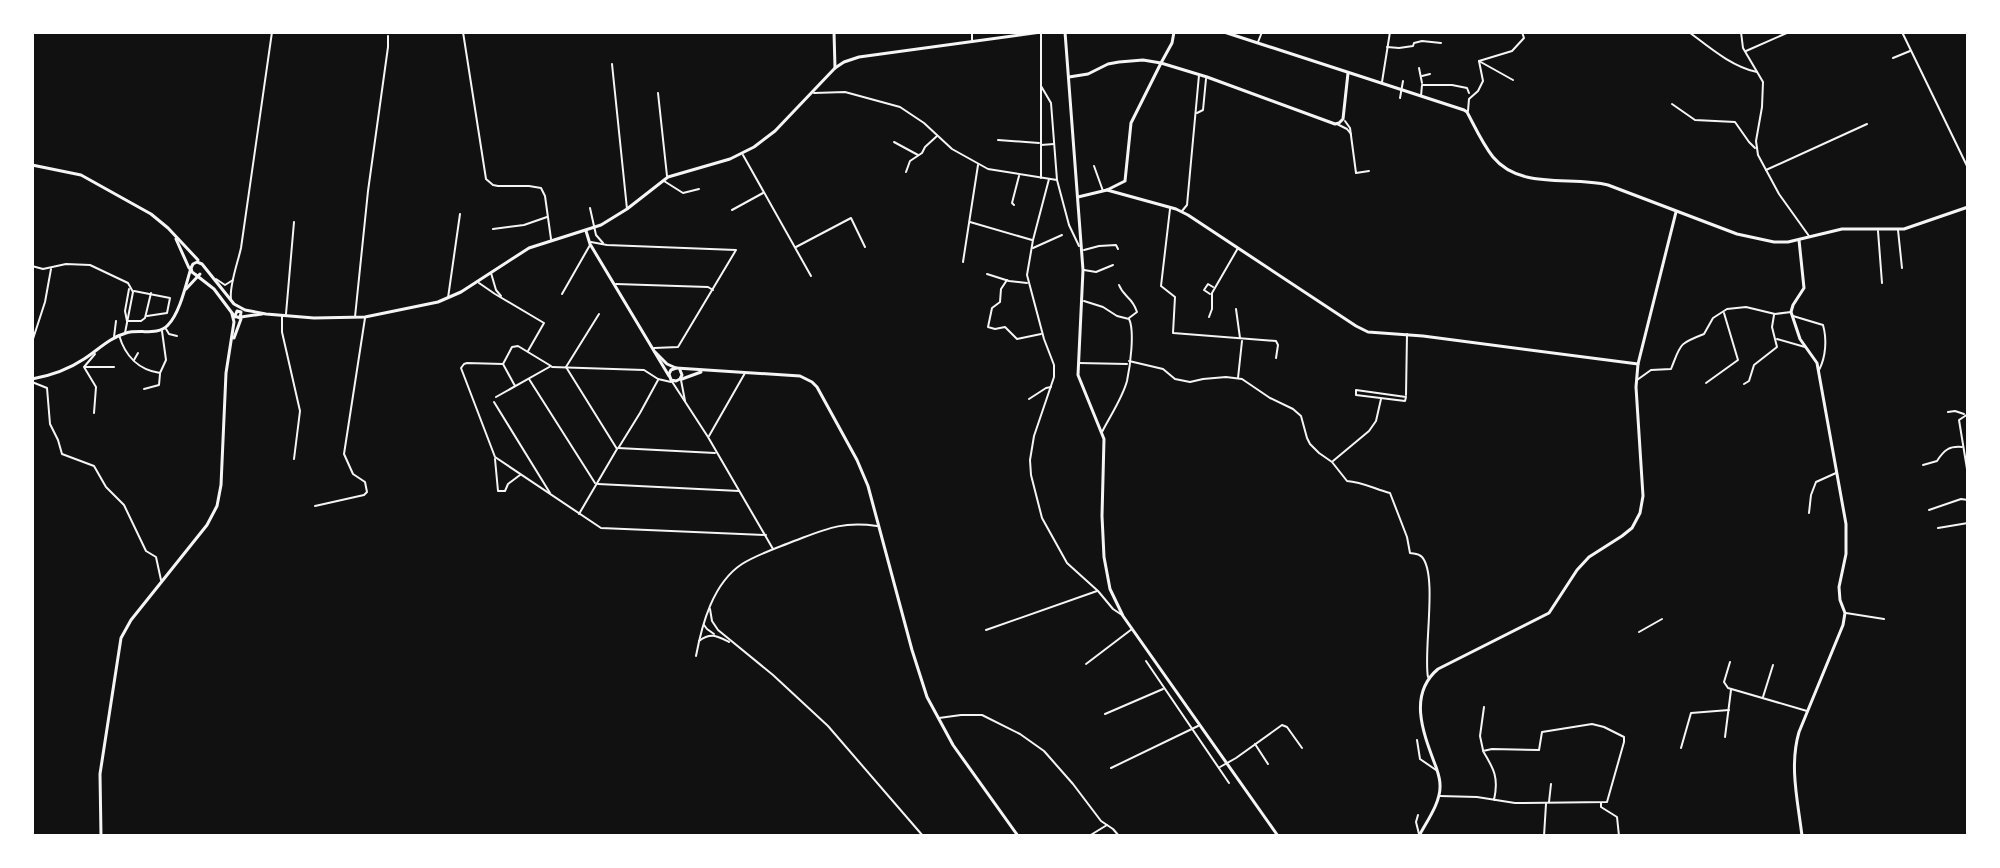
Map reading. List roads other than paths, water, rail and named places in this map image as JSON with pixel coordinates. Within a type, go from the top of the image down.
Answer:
[{"type":"street","points":[[101,836],[100,774],[118,646],[131,620],[207,525],[217,506],[221,485],[226,373],[237,314],[230,295],[241,248],[272,32]]},
{"type":"street","points":[[463,32],[486,179],[498,186],[541,188],[545,196],[551,240]]},
{"type":"street","points":[[972,32],[972,41]]},
{"type":"street","points":[[172,232],[191,268],[237,314],[354,318],[407,310],[454,296],[522,251],[593,228],[627,209],[668,177],[742,154],[763,141],[844,62],[859,57],[1041,32],[1041,178]]},
{"type":"street","points":[[1065,32],[1083,270],[1078,375],[1105,446],[1102,516],[1104,557],[1110,589],[1123,616],[1277,835]]},
{"type":"street","points":[[1121,195],[1131,123],[1172,43],[1174,32]]},
{"type":"street","points":[[1224,32],[1467,112]]},
{"type":"street","points":[[1258,43],[1262,32]]},
{"type":"street","points":[[1381,84],[1390,32]]},
{"type":"street","points":[[1479,61],[1512,51],[1524,38],[1522,32]]},
{"type":"street","points":[[1689,32],[1732,62],[1759,72]]},
{"type":"street","points":[[1741,32],[1745,52],[1763,82],[1756,149],[1779,194],[1810,237]]},
{"type":"street","points":[[1745,52],[1789,32]]},
{"type":"street","points":[[1902,32],[1968,168]]},
{"type":"street","points":[[1966,32],[1968,37]]},
{"type":"street","points":[[834,33],[835,68]]},
{"type":"street","points":[[354,318],[388,36]]},
{"type":"street","points":[[1387,47],[1413,46],[1422,41],[1441,43]]},
{"type":"street","points":[[1893,58],[1911,51]]},
{"type":"street","points":[[1069,77],[1088,74],[1119,62],[1143,60],[1161,63],[1337,124],[1351,135]]},
{"type":"street","points":[[1479,61],[1513,80]]},
{"type":"street","points":[[1470,96],[1478,91],[1483,81],[1479,61]]},
{"type":"street","points":[[612,64],[627,209]]},
{"type":"street","points":[[1419,68],[1421,97]]},
{"type":"street","points":[[1337,124],[1343,119],[1348,73]]},
{"type":"street","points":[[1181,212],[1187,205],[1199,74]]},
{"type":"street","points":[[1420,77],[1430,74]]},
{"type":"street","points":[[1196,115],[1203,110],[1207,77]]},
{"type":"street","points":[[1400,98],[1403,81]]},
{"type":"street","points":[[820,84],[827,92]]},
{"type":"street","points":[[1422,85],[1467,88],[1470,96],[1467,112],[1485,146],[1508,170],[1532,178],[1608,185],[1750,238],[1781,243],[1842,229],[1898,229],[1916,226],[1968,207]]},
{"type":"street","points":[[1041,86],[1051,103],[1057,180],[1069,225],[1082,250]]},
{"type":"street","points":[[812,93],[845,92],[900,107],[924,123],[952,149],[988,169],[1057,180]]},
{"type":"street","points":[[658,93],[668,177]]},
{"type":"street","points":[[1672,104],[1695,120],[1735,122],[1756,149]]},
{"type":"street","points":[[1343,119],[1350,128],[1356,173],[1369,171]]},
{"type":"street","points":[[1765,171],[1867,124]]},
{"type":"street","points":[[906,172],[910,161],[919,156],[937,135]]},
{"type":"street","points":[[998,140],[1055,144]]},
{"type":"street","points":[[894,142],[919,156]]},
{"type":"street","points":[[742,154],[811,276]]},
{"type":"street","points":[[963,262],[978,164]]},
{"type":"street","points":[[32,165],[90,179],[157,218],[202,264],[233,304]]},
{"type":"street","points":[[1094,166],[1105,191]]},
{"type":"street","points":[[1014,205],[1019,175]]},
{"type":"street","points":[[1049,179],[1027,275],[1042,334],[1054,365],[1052,387],[1031,450],[1031,475],[1042,518],[1067,563],[1123,616]]},
{"type":"street","points":[[663,180],[683,193],[699,189]]},
{"type":"street","points":[[1078,197],[1105,191],[1125,181]]},
{"type":"street","points":[[1105,191],[1181,212],[1368,332],[1407,334],[1638,364]]},
{"type":"street","points":[[732,210],[764,192]]},
{"type":"street","points":[[1170,207],[1161,286],[1175,297],[1173,333],[1276,341],[1276,358]]},
{"type":"street","points":[[590,208],[593,228],[604,244]]},
{"type":"street","points":[[1420,835],[1438,798],[1440,780],[1420,713],[1421,697],[1428,679],[1438,669],[1549,613],[1577,570],[1589,557],[1632,528],[1640,513],[1643,496],[1636,381],[1638,364],[1676,212]]},
{"type":"street","points":[[448,299],[460,214]]},
{"type":"street","points":[[493,229],[524,225],[548,217]]},
{"type":"street","points":[[795,248],[851,218],[865,247]]},
{"type":"street","points":[[968,221],[1033,240]]},
{"type":"street","points":[[294,222],[282,332],[300,411],[294,459]]},
{"type":"street","points":[[1898,229],[1902,268]]},
{"type":"street","points":[[1877,230],[1882,283]]},
{"type":"street","points":[[586,231],[590,243],[685,402]]},
{"type":"street","points":[[1032,249],[1062,235]]},
{"type":"street","points":[[1799,239],[1804,288],[1793,305],[1792,314],[1798,333],[1819,371],[1846,524],[1846,554],[1839,587],[1845,613],[1843,625],[1797,740],[1795,763],[1802,836]]},
{"type":"street","points":[[590,243],[736,250],[678,347],[653,350]]},
{"type":"street","points":[[562,294],[590,243]]},
{"type":"street","points":[[1082,250],[1116,245],[1118,249]]},
{"type":"street","points":[[1209,317],[1214,288],[1239,247]]},
{"type":"street","points":[[34,380],[83,360],[119,335],[163,329],[171,322],[191,268],[195,263],[202,264]]},
{"type":"street","points":[[184,292],[203,271],[202,264]]},
{"type":"street","points":[[32,266],[90,265],[128,283],[133,292]]},
{"type":"street","points":[[1083,270],[1096,272],[1113,265]]},
{"type":"street","points":[[32,342],[45,302],[51,268]]},
{"type":"street","points":[[490,272],[496,290],[505,299]]},
{"type":"street","points":[[209,274],[222,285],[229,285],[234,279]]},
{"type":"street","points":[[987,274],[1028,282]]},
{"type":"street","points":[[190,284],[205,280]]},
{"type":"street","points":[[1007,280],[1001,289],[1000,302],[992,308],[988,327],[1005,327],[1017,339],[1042,334]]},
{"type":"street","points":[[478,281],[482,287],[544,323],[529,351]]},
{"type":"street","points":[[451,282],[454,296]]},
{"type":"street","points":[[615,284],[708,287],[713,290]]},
{"type":"street","points":[[1212,295],[1204,290],[1208,284],[1214,288]]},
{"type":"street","points":[[1119,285],[1121,291],[1133,301],[1137,312],[1128,319]]},
{"type":"street","points":[[127,321],[125,311],[129,287]]},
{"type":"street","points":[[133,292],[138,290],[169,297],[165,314],[146,316]]},
{"type":"street","points":[[125,333],[133,292]]},
{"type":"street","points":[[127,321],[141,321],[146,316],[151,293]]},
{"type":"street","points":[[1083,300],[1128,319],[1132,326],[1127,381],[1102,432]]},
{"type":"street","points":[[1636,381],[1651,370],[1671,369],[1680,345],[1704,334],[1713,318],[1723,312],[1746,307],[1775,314],[1792,314],[1823,325],[1825,356],[1819,371]]},
{"type":"street","points":[[1236,309],[1241,340],[1238,378]]},
{"type":"street","points":[[1706,383],[1738,360],[1723,312]]},
{"type":"street","points":[[237,314],[266,314]]},
{"type":"street","points":[[231,345],[237,314]]},
{"type":"street","points":[[566,367],[599,314]]},
{"type":"street","points":[[1744,384],[1749,381],[1754,365],[1777,347],[1772,327],[1775,314]]},
{"type":"street","points":[[315,506],[367,492],[365,482],[353,474],[344,454],[365,317]]},
{"type":"street","points":[[114,338],[116,321]]},
{"type":"street","points":[[163,329],[177,336]]},
{"type":"street","points":[[144,389],[159,385],[166,360],[163,329]]},
{"type":"street","points":[[1382,396],[1356,395],[1356,390],[1405,401],[1407,334]]},
{"type":"street","points":[[119,335],[122,346],[136,365],[160,373]]},
{"type":"street","points":[[1776,338],[1807,347]]},
{"type":"street","points":[[500,364],[512,347],[518,346],[552,366],[644,370],[658,379],[674,379],[705,371]]},
{"type":"street","points":[[84,367],[97,349]]},
{"type":"street","points":[[653,350],[667,364],[681,371],[674,379]]},
{"type":"street","points":[[133,361],[138,353]]},
{"type":"street","points":[[500,364],[467,363],[461,368],[495,457],[498,491],[505,491],[508,484],[521,474]]},
{"type":"street","points":[[1079,363],[1129,363],[1167,370],[1175,379],[1190,382],[1238,378],[1301,416],[1310,444],[1332,462],[1347,481],[1390,493],[1410,553],[1422,557],[1428,574],[1428,652],[1425,666],[1428,679]]},
{"type":"street","points":[[500,364],[513,387]]},
{"type":"street","points":[[496,397],[552,366]]},
{"type":"street","points":[[84,367],[114,367]]},
{"type":"street","points":[[84,367],[96,387],[94,413]]},
{"type":"street","points":[[566,367],[618,448]]},
{"type":"street","points":[[773,550],[685,402],[670,371],[676,368],[800,376],[817,387],[868,486],[927,697],[953,745],[1018,836]]},
{"type":"street","points":[[708,437],[745,373]]},
{"type":"street","points":[[579,514],[658,379]]},
{"type":"street","points":[[34,380],[47,388],[50,424],[62,454],[94,466],[106,487],[124,505],[146,551],[156,557],[161,581]]},
{"type":"street","points":[[529,380],[596,484],[739,491]]},
{"type":"street","points":[[1029,399],[1052,387]]},
{"type":"street","points":[[1332,462],[1369,431],[1376,421],[1382,396]]},
{"type":"street","points":[[494,402],[550,494]]},
{"type":"street","points":[[1948,412],[1966,414]]},
{"type":"street","points":[[1966,414],[1959,420],[1968,475]]},
{"type":"street","points":[[1923,465],[1937,461],[1946,449],[1964,447]]},
{"type":"street","points":[[618,448],[717,453]]},
{"type":"street","points":[[495,457],[601,528],[766,535]]},
{"type":"street","points":[[1809,513],[1816,482],[1837,473]]},
{"type":"street","points":[[538,486],[543,481]]},
{"type":"street","points":[[1929,510],[1961,499],[1968,500]]},
{"type":"street","points":[[1938,528],[1968,523]]},
{"type":"street","points":[[696,656],[710,609],[734,571],[773,550],[842,524],[879,526]]},
{"type":"street","points":[[986,630],[1098,591]]},
{"type":"street","points":[[710,609],[712,621],[718,630],[828,726],[923,836]]},
{"type":"street","points":[[1845,613],[1884,619]]},
{"type":"street","points":[[1639,632],[1662,619]]},
{"type":"street","points":[[704,624],[718,630]]},
{"type":"street","points":[[704,624],[707,629],[734,644]]},
{"type":"street","points":[[1086,664],[1133,628]]},
{"type":"street","points":[[699,641],[715,634]]},
{"type":"street","points":[[1146,661],[1229,783]]},
{"type":"street","points":[[1730,662],[1724,684],[1808,711]]},
{"type":"street","points":[[1763,698],[1773,665]]},
{"type":"street","points":[[1105,714],[1164,689]]},
{"type":"street","points":[[1725,737],[1732,689]]},
{"type":"street","points":[[1484,707],[1480,736],[1483,751],[1495,769],[1494,800]]},
{"type":"street","points":[[1681,748],[1691,713],[1729,710]]},
{"type":"street","points":[[938,719],[982,715],[1020,734],[1044,751],[1101,821],[1119,836]]},
{"type":"street","points":[[1438,798],[1477,797],[1515,803],[1607,802],[1624,737],[1592,724],[1542,732],[1539,750],[1483,751]]},
{"type":"street","points":[[1111,768],[1199,725]]},
{"type":"street","points":[[1219,768],[1279,726],[1284,725],[1302,748]]},
{"type":"street","points":[[1417,740],[1420,759],[1437,770]]},
{"type":"street","points":[[1255,743],[1268,764]]},
{"type":"street","points":[[1544,836],[1551,784]]},
{"type":"street","points":[[1601,802],[1601,807],[1617,817],[1619,836]]},
{"type":"street","points":[[1418,815],[1416,822],[1420,835]]},
{"type":"street","points":[[1089,836],[1107,825]]}]
